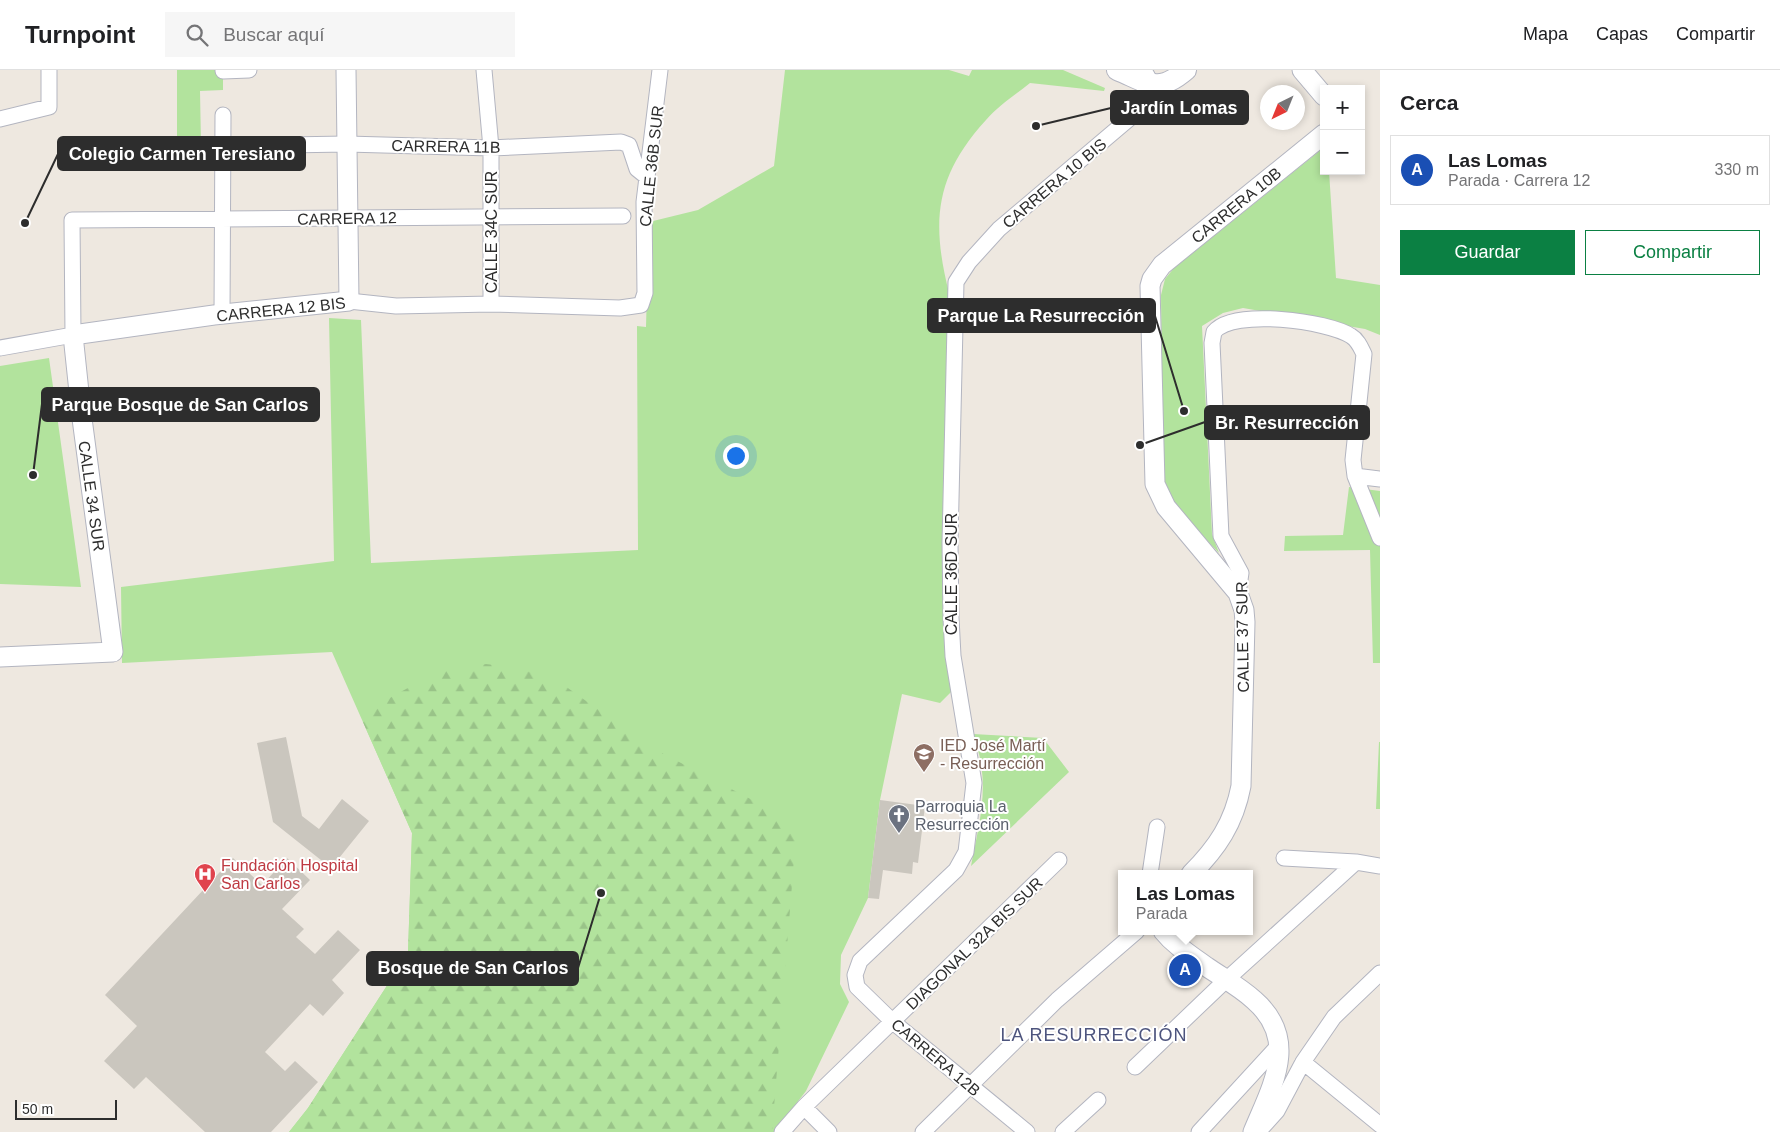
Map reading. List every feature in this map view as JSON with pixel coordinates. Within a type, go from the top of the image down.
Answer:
[{"type":"main road","points":[[1141,74],[1170,82],[1186,70]]},
{"type":"street","points":[[0,119],[49,107],[49,70]]},
{"type":"street","points":[[223,71],[249,70]]},
{"type":"street","points":[[346,70],[349,301]]},
{"type":"street","name":"CALLE 34C SUR","points":[[484,70],[491,148],[492,304]]},
{"type":"street","name":"CALLE 36B SUR","points":[[645,293],[643,216],[646,177],[660,70]]},
{"type":"street","points":[[1302,70],[1320,91]]},
{"type":"street","name":"CARRERA 10 BIS","points":[[956,282],[969,262],[999,229],[1142,107],[1150,95],[1141,74]]},
{"type":"street","points":[[222,315],[223,115]]},
{"type":"street","name":"CARRERA 10B","points":[[1238,593],[1166,508],[1158,494],[1154,475],[1150,295],[1152,279],[1162,265],[1320,137]]},
{"type":"street","name":"CARRERA 11B","points":[[223,146],[347,144],[491,148],[626,143],[630,145],[637,169],[646,177]]},
{"type":"street","name":"CARRERA 12","points":[[72,220],[623,216]]},
{"type":"street","name":"CALLE 34 SUR","points":[[0,657],[113,652],[73,336],[72,220]]},
{"type":"street","name":"CALLE 36D SUR","points":[[855,974],[860,961],[963,862],[966,852],[974,783],[953,656],[950,618],[956,282]]},
{"type":"street","name":"CARRERA 12 BIS","points":[[0,348],[222,315],[349,301],[396,306],[492,304],[620,308],[641,305],[645,293]]},
{"type":"street","name":"CALLE 37 SUR","points":[[1195,870],[1218,845],[1234,812],[1241,786],[1245,622],[1244,610],[1238,593],[1241,573],[1221,536],[1212,337],[1218,326],[1248,318],[1264,318],[1326,326],[1352,336],[1364,354],[1353,451],[1355,476]]},
{"type":"street","points":[[1380,479],[1355,476],[1380,538]]},
{"type":"street","points":[[1151,870],[1157,827]]},
{"type":"street","points":[[1284,858],[1356,862],[1380,866]]},
{"type":"street","name":"DIAGONAL 32A BIS SUR","points":[[782,1132],[804,1107],[1059,860]]},
{"type":"street","points":[[1134,1068],[1226,980],[1356,862]]},
{"type":"street","points":[[922,1132],[971,1086],[1056,1000],[1132,935]]},
{"type":"street","points":[[1166,935],[1175,945],[1262,1007],[1277,1031],[1279,1045],[1278,1066],[1274,1083],[1253,1132]]},
{"type":"street","points":[[1258,1132],[1282,1103],[1303,1062],[1334,1017],[1380,973]]},
{"type":"street","name":"CARRERA 12B","points":[[855,974],[857,987],[893,1022],[1027,1132]]},
{"type":"street","points":[[1199,1132],[1279,1045]]},
{"type":"street","points":[[1303,1062],[1375,1123]]},
{"type":"street","points":[[1063,1132],[1098,1100]]},
{"type":"street","points":[[804,1107],[829,1132]]},
{"type":"green space","points":[[177,70],[223,70],[223,90],[200,91],[201,145],[177,145]]},
{"type":"green space","points":[[785,70],[949,70],[969,76],[972,70],[1063,70],[1105,88],[1104,91],[1030,83],[1001,105],[986,120],[956,161],[947,180],[939,221],[943,267],[949,293],[943,622],[951,692],[940,703],[902,694],[880,800],[868,898],[841,955],[840,984],[849,1002],[806,1091],[774,1132],[289,1132],[308,1108],[408,953],[412,833],[332,652],[122,663],[121,587],[334,561],[329,318],[361,320],[371,563],[638,550],[637,326],[646,327],[649,222],[698,210],[774,166]]},
{"type":"green space","points":[[1320,151],[1320,175],[1329,175],[1336,278],[1380,285],[1380,335],[1365,329],[1243,308],[1223,313],[1202,326],[1212,534],[1219,553],[1176,508],[1163,486],[1161,295],[1165,279],[1174,268]]},
{"type":"green space","points":[[49,358],[81,587],[0,584],[0,366]]},
{"type":"green space","points":[[1349,487],[1380,491],[1380,663],[1373,663],[1370,550],[1284,551],[1285,536],[1343,535]]},
{"type":"green space","points":[[486,664],[518,668],[558,681],[652,748],[797,823],[772,1132],[289,1132],[308,1108],[408,953],[412,833],[363,722],[384,701],[439,671]]},
{"type":"green space","points":[[973,734],[1043,738],[1069,772],[971,866],[981,816],[983,790],[983,777],[978,749]]},
{"type":"green space","points":[[1379,742],[1380,809],[1376,809]]},
{"type":"building","points":[[286,737],[302,816],[319,829],[342,799],[369,821],[331,868],[273,822],[257,743]]},
{"type":"building","name":"Parroquia La Resurrección","points":[[880,800],[925,806],[918,863],[913,862],[912,874],[883,870],[879,899],[868,898]]},
{"type":"building","points":[[233,858],[262,885],[287,858],[310,880],[282,909],[304,929],[296,937],[315,954],[338,930],[360,950],[332,980],[344,993],[323,1016],[310,1004],[265,1052],[285,1071],[295,1061],[318,1082],[271,1132],[205,1132],[146,1077],[134,1089],[104,1061],[137,1026],[105,995]]},
{"type":"place","name":"Jardín Lomas","points":[[1036,126]]},
{"type":"place","name":"Colegio Carmen Teresiano","points":[[25,223]]},
{"type":"place","name":"Parque La Resurrección","points":[[1184,411]]},
{"type":"place","name":"Br. Resurrección","points":[[1140,445]]},
{"type":"place","name":"Parque Bosque de San Carlos","points":[[33,475]]},
{"type":"place","name":"IED José Martí - Resurrección","points":[[924,773]]},
{"type":"place","name":"Parroquia La Resurrección","points":[[899,834]]},
{"type":"place","name":"Fundación Hospital San Carlos","points":[[205,893]]},
{"type":"place","name":"Bosque de San Carlos","points":[[601,893]]},
{"type":"place","name":"Las Lomas","points":[[1185,970]]},
{"type":"district","name":"LA RESURRECCIÓN","points":[[1094,1035]]}]
